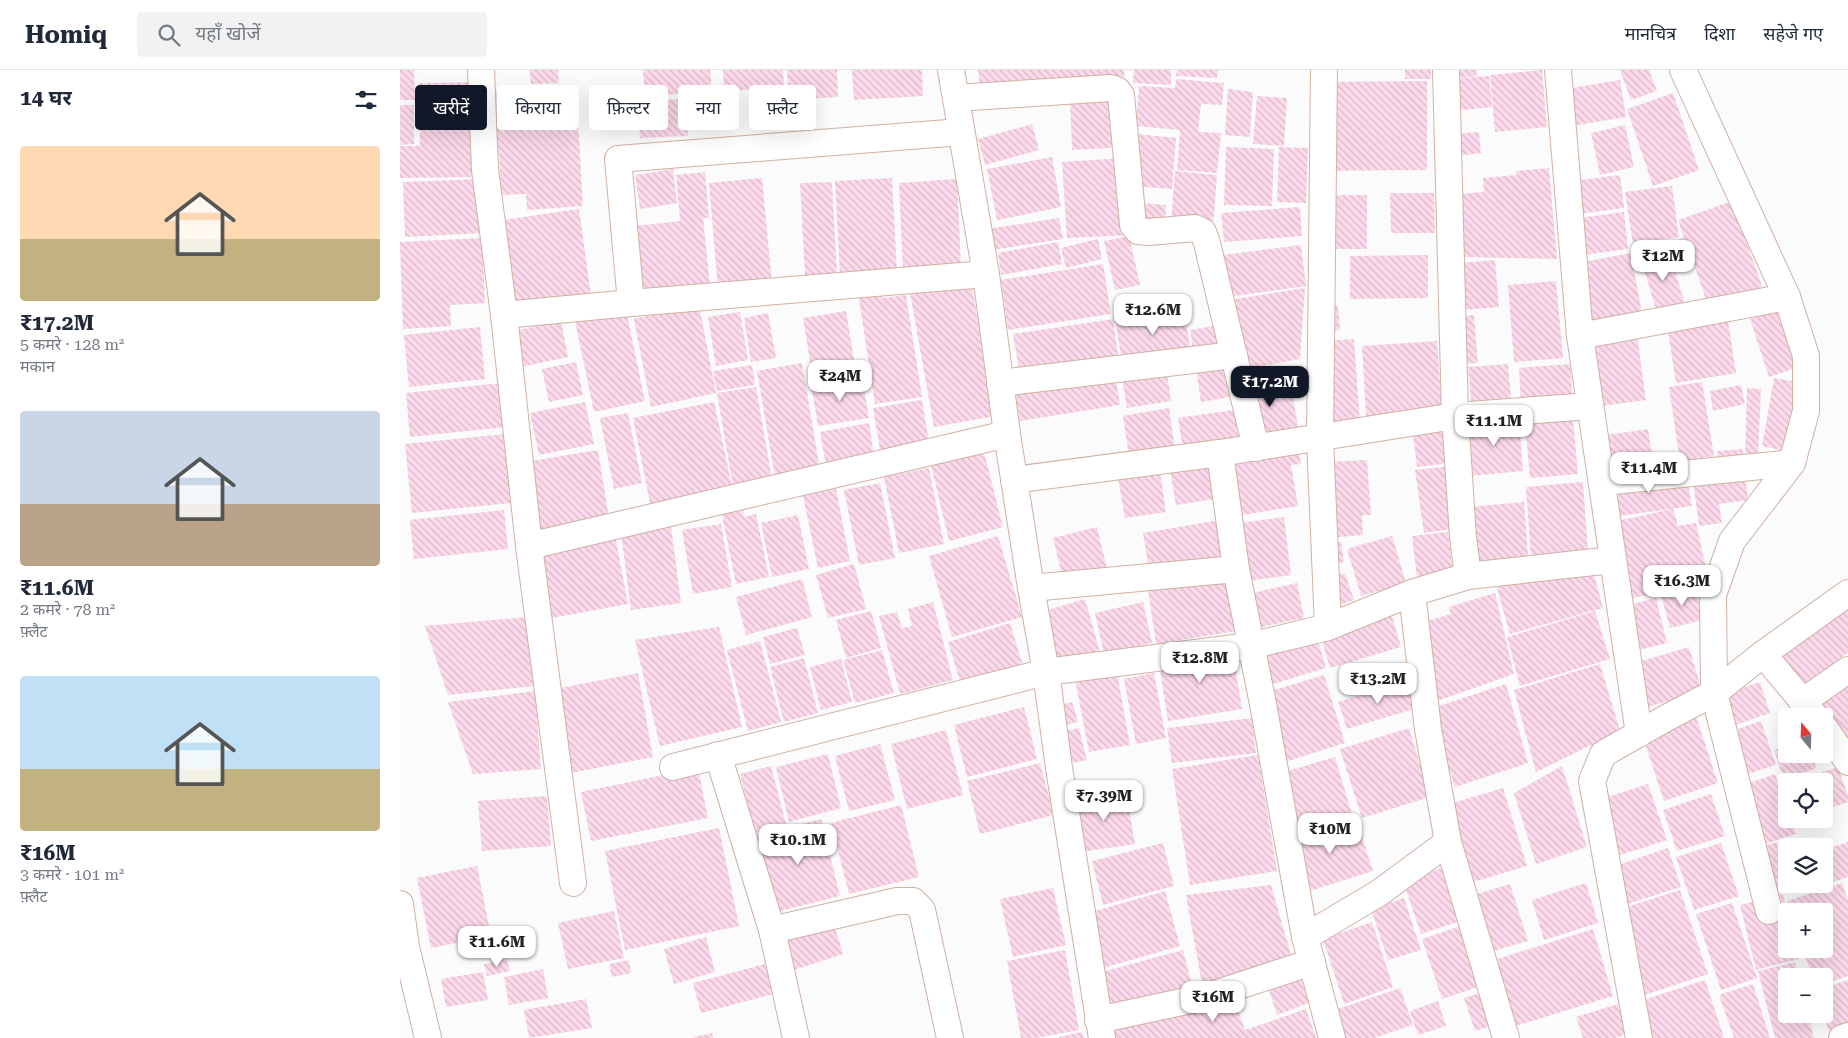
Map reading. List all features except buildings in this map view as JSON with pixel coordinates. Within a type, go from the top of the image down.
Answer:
[{"type":"street","points":[[481,70],[485,170],[504,315],[529,546],[573,883]]},
{"type":"street","points":[[951,70],[986,274],[1007,434],[1046,672],[1059,768],[1100,1029],[1312,962]]},
{"type":"street","points":[[1324,70],[1320,438],[1328,627]]},
{"type":"street","points":[[1446,70],[1455,416],[1463,537],[1468,576]]},
{"type":"street","points":[[1558,70],[1580,336],[1638,734]]},
{"type":"street","points":[[1683,70],[1787,297],[1806,356],[1806,412],[1792,462],[1732,541],[1712,595],[1714,694],[1769,911]]},
{"type":"street","points":[[956,98],[1111,88],[1117,90],[1121,95],[1133,224],[1138,231],[1149,232],[1195,228],[1203,232],[1256,448]]},
{"type":"street","points":[[631,303],[618,160],[961,132]]},
{"type":"street","points":[[504,315],[986,274]]},
{"type":"street","points":[[1580,336],[1787,297]]},
{"type":"street","points":[[1000,383],[1234,355]]},
{"type":"street","points":[[1014,480],[1256,448],[1455,416],[1590,406]]},
{"type":"street","points":[[529,546],[1007,434]]},
{"type":"street","points":[[1220,453],[1236,569],[1250,646],[1263,704],[1306,937],[1332,1038]]},
{"type":"street","points":[[1602,482],[1792,462]]},
{"type":"street","points":[[673,767],[1046,672],[1250,646],[1328,627],[1412,593],[1468,576],[1612,560]]},
{"type":"street","points":[[1031,588],[1236,569]]},
{"type":"street","points":[[1412,593],[1428,729],[1448,842],[1506,1038]]},
{"type":"street","points":[[1639,1038],[1592,781],[1603,754],[1714,694],[1763,654],[1848,593]]},
{"type":"street","points":[[1763,654],[1808,708]]},
{"type":"street","points":[[1810,708],[1848,670]]},
{"type":"street","points":[[1833,740],[1848,762]]},
{"type":"street","points":[[718,755],[772,930],[796,1038]]},
{"type":"street","points":[[1306,937],[1379,892],[1448,842]]},
{"type":"street","points":[[772,930],[897,901],[913,901],[922,910],[950,1038]]},
{"type":"street","points":[[400,904],[403,948],[428,1038]]},
{"type":"street","points":[[1842,1038],[1848,1036]]}]
